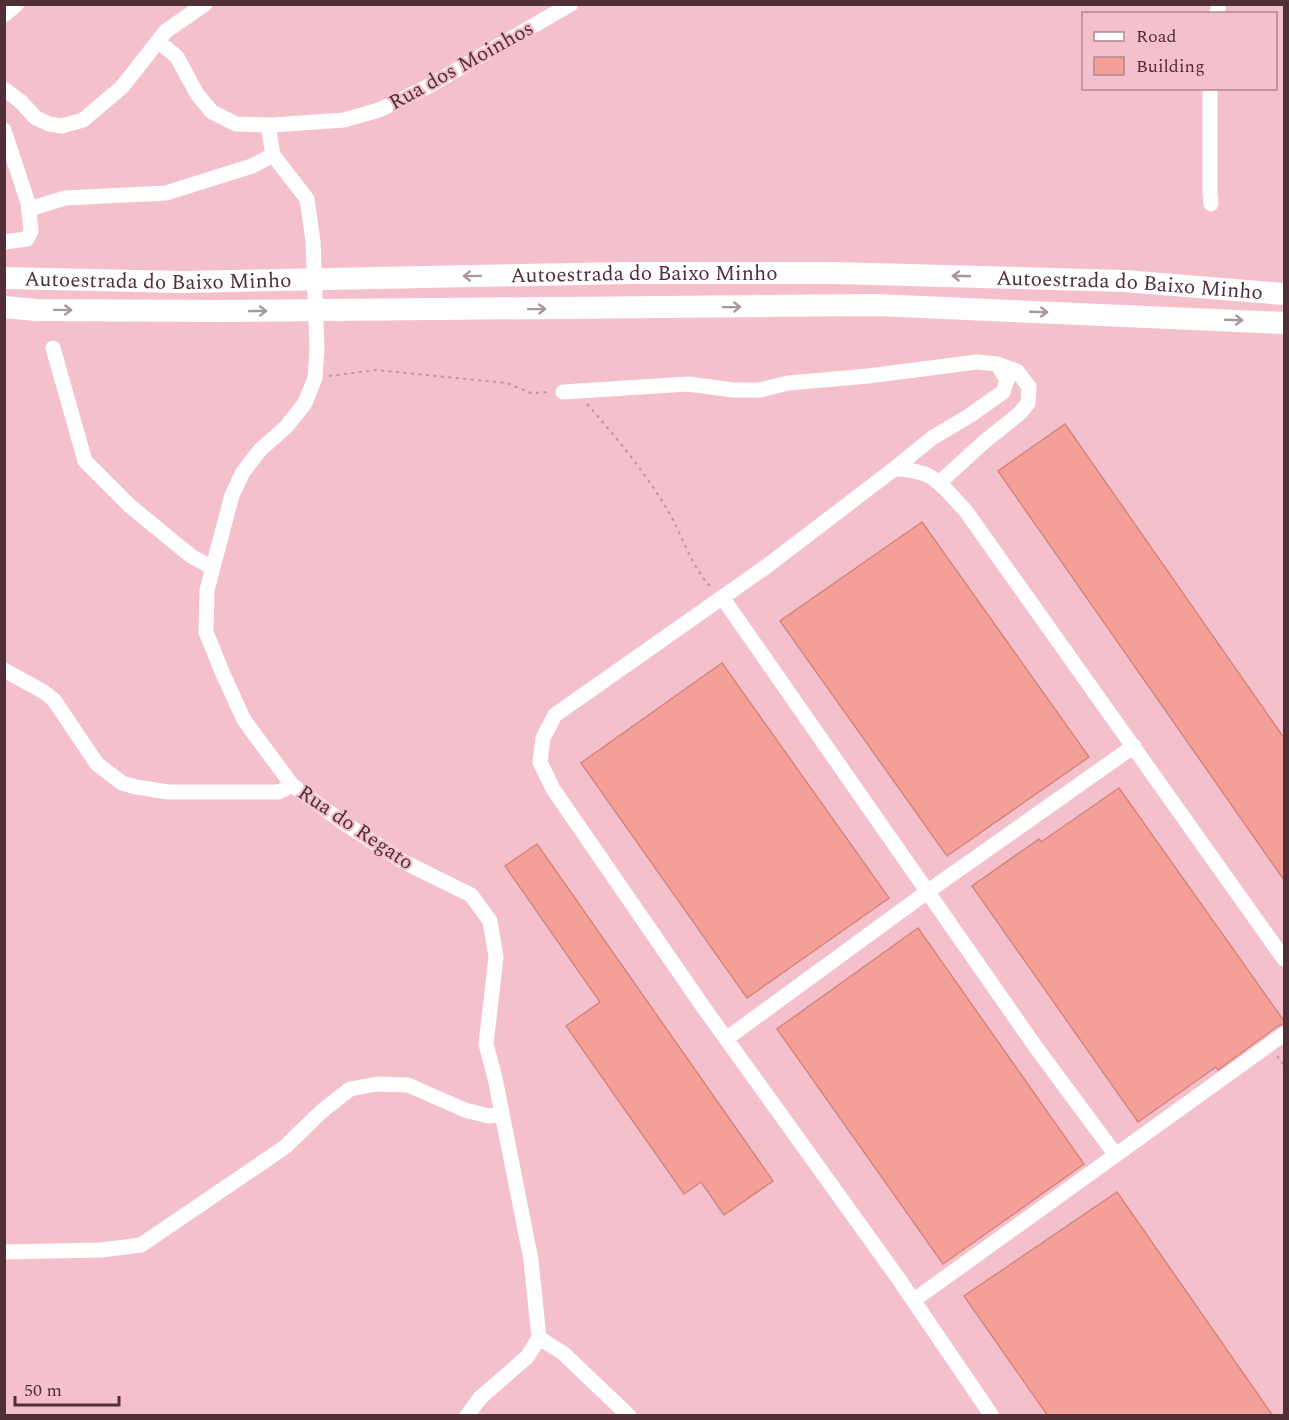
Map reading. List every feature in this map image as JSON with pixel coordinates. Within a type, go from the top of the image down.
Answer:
[{"type":"highway","name":"Autoestrada do Baixo Minho","points":[[4,278],[182,282],[625,273],[836,273],[1124,281],[1284,294]]},
{"type":"highway","name":"Autoestrada do Baixo Minho","points":[[4,307],[36,310],[222,311],[876,306],[1284,323]]},
{"type":"street","points":[[4,15],[17,4]]},
{"type":"street","points":[[4,89],[20,101],[36,118],[49,124],[62,126],[83,120],[122,87],[166,31],[205,4]]},
{"type":"street","name":"Rua dos Moinhos","points":[[158,41],[177,57],[197,94],[212,112],[236,124],[268,125],[344,120],[379,110],[427,87],[571,4]]},
{"type":"street","points":[[1210,90],[1211,204]]},
{"type":"street","name":"Rua do Regato","points":[[268,125],[273,155],[307,199],[313,241],[317,349],[315,378],[305,403],[286,427],[260,450],[243,472],[232,495],[207,590],[206,632],[244,720],[292,785],[344,823],[404,862],[471,895],[490,921],[496,957],[486,1044],[495,1078],[531,1260],[539,1338]]},
{"type":"street","points":[[4,130],[29,209],[31,231],[27,239],[4,242]]},
{"type":"street","points":[[29,209],[65,198],[166,193],[252,166],[273,155]]},
{"type":"street","points":[[53,348],[85,461],[130,506],[191,556],[213,568]]},
{"type":"street","points":[[563,392],[688,384],[732,390],[760,390],[788,383],[868,376],[977,362],[997,364],[1017,371],[1029,387],[1028,403],[1020,413],[939,483]]},
{"type":"street","points":[[992,1416],[914,1300],[726,1039],[553,789],[540,762],[543,738],[555,715],[722,597],[932,438],[1003,392],[1007,380],[997,364]]},
{"type":"street","points":[[894,469],[914,469],[929,474],[965,510],[1284,959]]},
{"type":"street","points":[[722,597],[1035,1046],[1115,1154]]},
{"type":"street","points":[[4,670],[54,700],[97,764],[122,783],[179,792],[279,792],[292,785]]},
{"type":"street","points":[[726,1039],[927,892],[1134,746]]},
{"type":"street","points":[[914,1300],[1284,1034]]},
{"type":"street","points":[[4,1252],[101,1250],[141,1245],[285,1147],[322,1111],[350,1089],[377,1084],[408,1085],[465,1110],[488,1116],[502,1114]]},
{"type":"street","points":[[466,1416],[480,1398],[527,1357],[539,1338],[563,1353],[629,1416]]},
{"type":"path","points":[[315,378],[376,370],[507,383],[531,393],[563,392],[585,402],[617,438],[668,511],[699,575],[722,597]]},
{"type":"building","points":[[1065,424],[1284,738],[1284,880],[998,471]]},
{"type":"building","points":[[922,522],[1089,757],[947,856],[780,621]]},
{"type":"building","points":[[722,663],[889,898],[747,998],[581,763]]},
{"type":"building","points":[[1119,788],[1284,1021],[1284,1024],[1218,1070],[1216,1067],[1138,1122],[972,886],[1039,839],[1041,842]]},
{"type":"building","points":[[537,844],[773,1181],[724,1215],[701,1182],[684,1194],[566,1026],[600,1002],[505,866]]},
{"type":"building","points":[[918,928],[1084,1164],[943,1264],[777,1029]]},
{"type":"building","points":[[1117,1192],[1273,1416],[1048,1416],[964,1296]]}]
